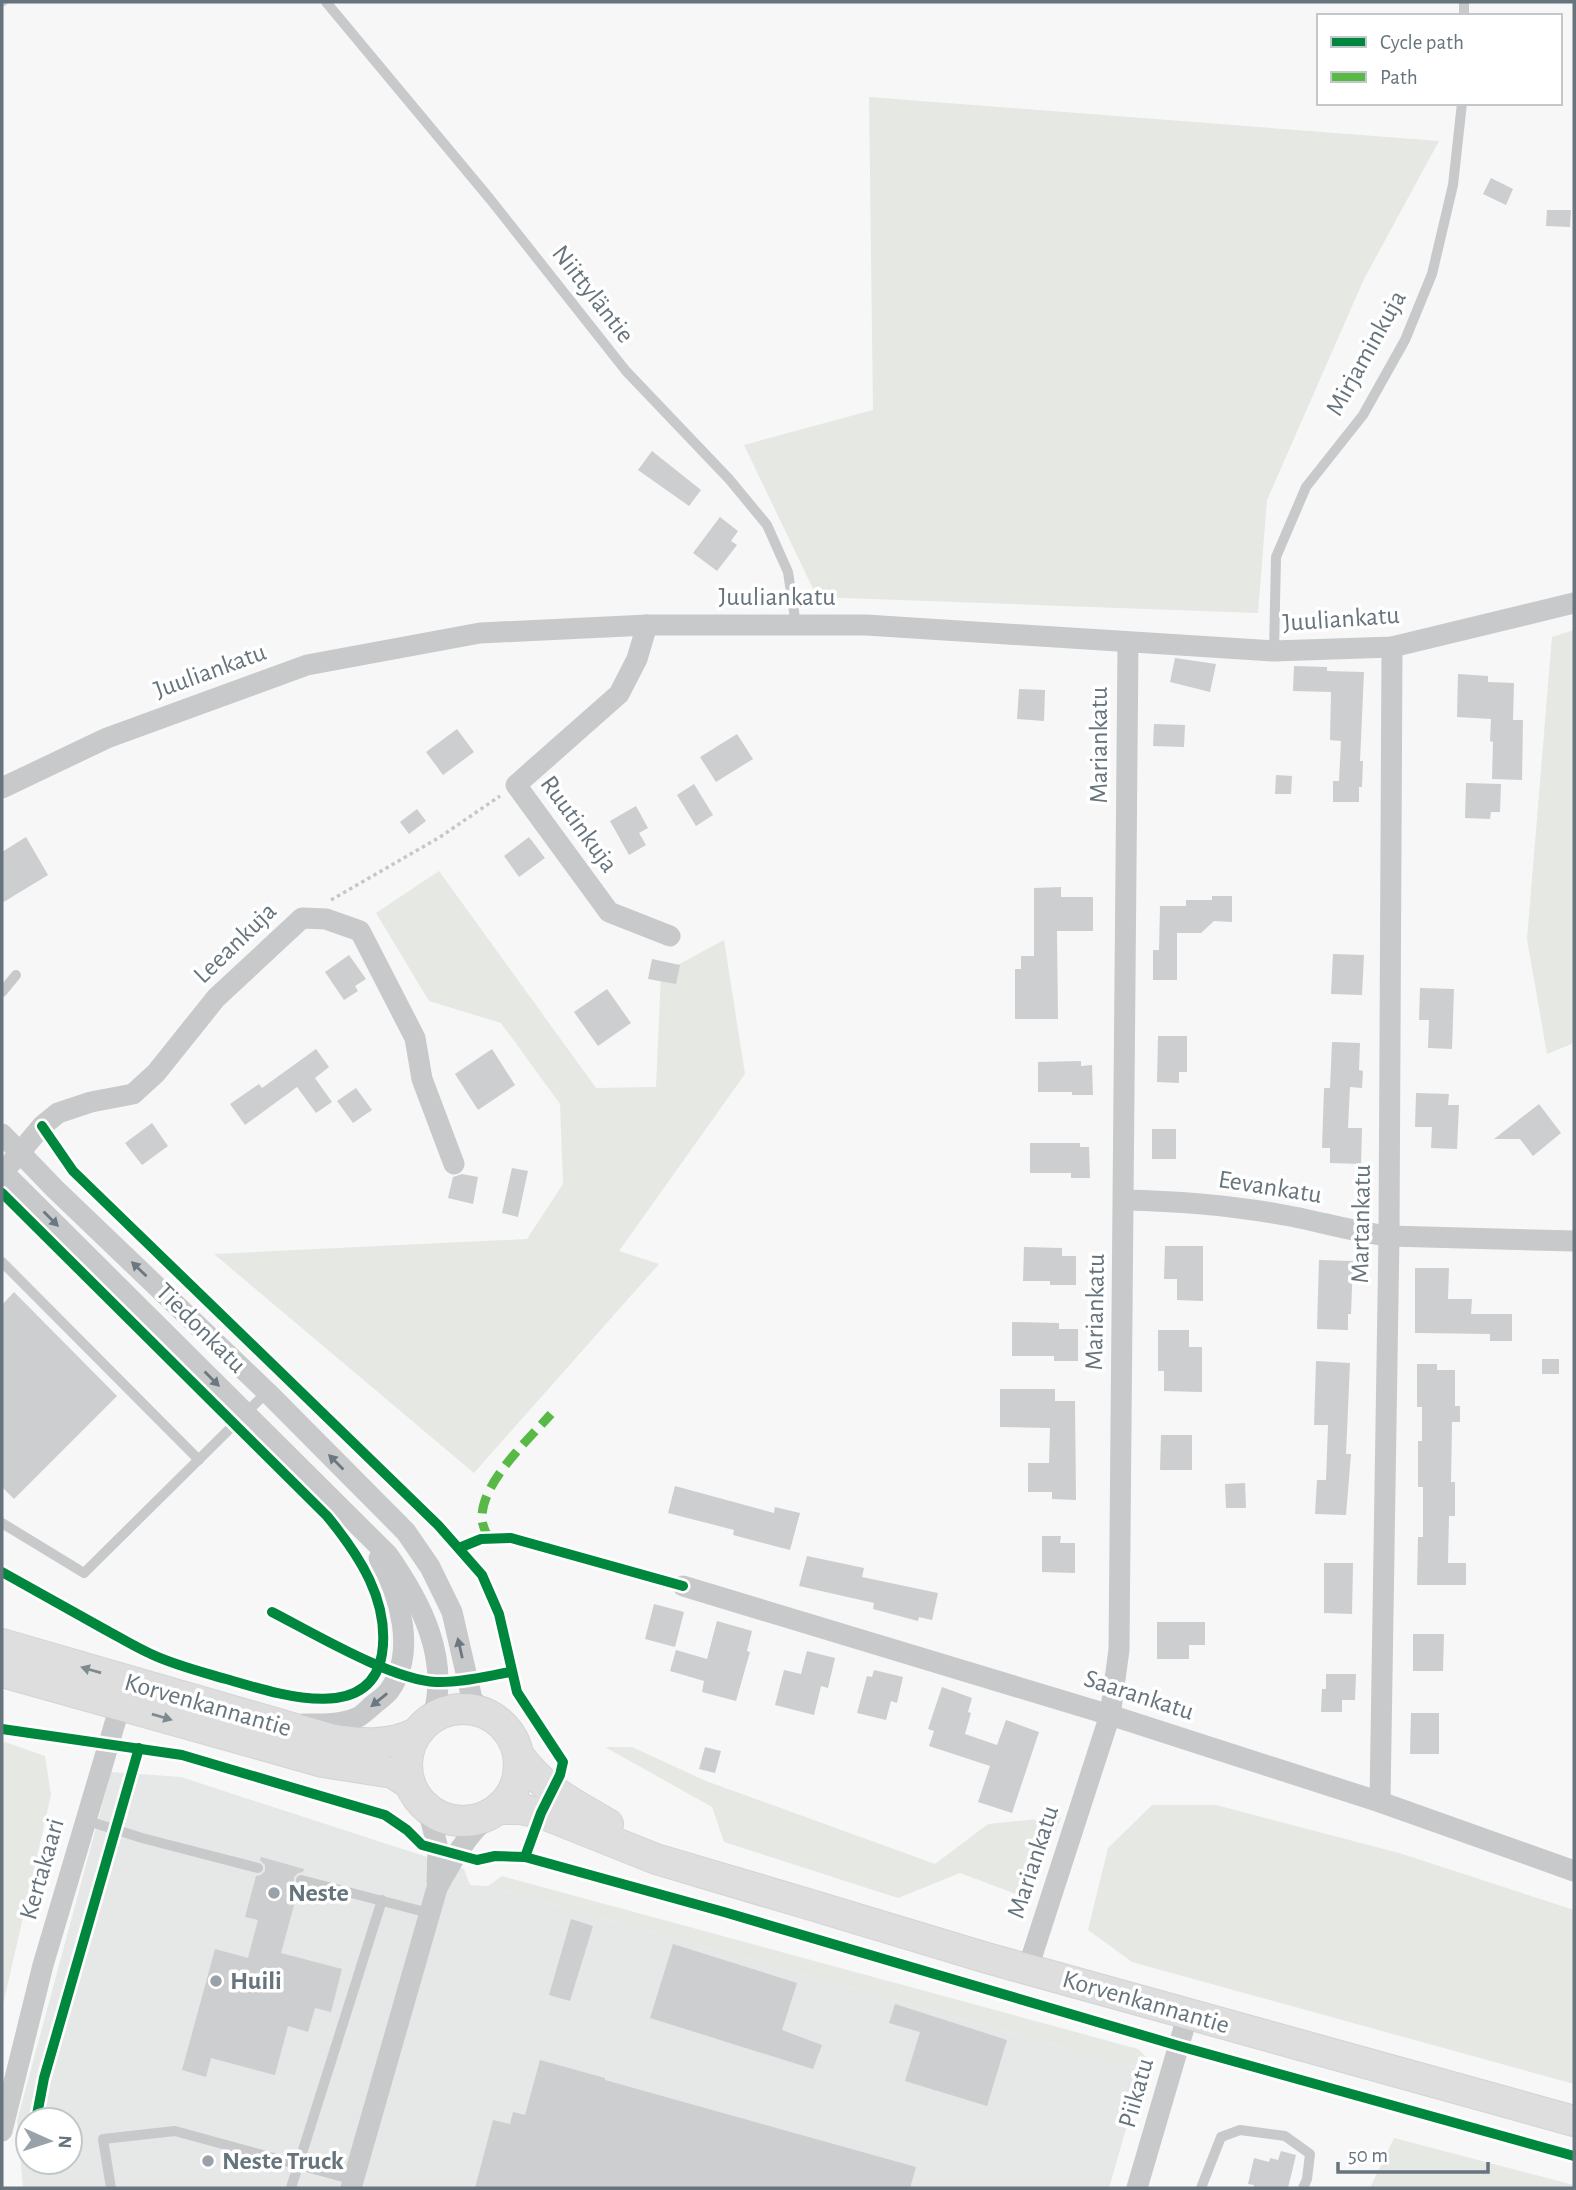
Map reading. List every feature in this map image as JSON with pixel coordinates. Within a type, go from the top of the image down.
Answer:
[{"type":"main road","name":"Korvenkannantie","points":[[2,1644],[330,1739],[364,1744],[404,1739],[425,1725]]},
{"type":"main road","name":"Korvenkannantie","points":[[2,1672],[323,1762],[384,1771],[410,1784]]},
{"type":"main road","points":[[457,1709],[482,1711],[507,1728],[515,1741],[519,1756],[516,1785],[509,1798],[494,1812],[474,1820],[457,1821],[442,1817],[428,1809],[417,1798],[410,1784],[407,1767],[409,1749],[425,1725],[457,1709]]},
{"type":"main road","name":"Korvenkannantie","points":[[519,1756],[534,1775],[552,1791],[659,1850],[719,1876]]},
{"type":"main road","name":"Korvenkannantie","points":[[494,1812],[520,1809],[541,1813],[656,1859],[1188,2014],[1574,2121]]},
{"type":"street","name":"Juuliankatu","points":[[2,788],[107,738],[307,665],[480,633],[647,625],[866,625],[1274,651],[1392,647],[1574,603]]},
{"type":"street","name":"Ruutinkuja","points":[[647,625],[637,659],[620,694],[516,785],[609,912],[670,936]]},
{"type":"street","name":"Mariankatu","points":[[1028,1968],[1110,1715],[1119,1650],[1128,643]]},
{"type":"street","name":"Martankatu","points":[[1380,1802],[1389,1236],[1392,647]]},
{"type":"street","name":"Leeankuja","points":[[2,1173],[42,1126],[58,1113],[91,1102],[133,1094],[156,1073],[216,998],[302,918],[326,919],[360,931],[415,1038],[422,1079],[454,1164]]},
{"type":"street","name":"Tiedonkatu","points":[[2,1134],[267,1392],[406,1532],[430,1567],[452,1612],[472,1699],[482,1711]]},
{"type":"street","name":"Tiedonkatu","points":[[2,1173],[388,1555],[407,1582],[428,1627],[437,1660],[440,1682],[425,1725]]},
{"type":"street","name":"Eevankatu","points":[[1124,1200],[1173,1201],[1278,1214],[1363,1233],[1389,1236],[1574,1241]]},
{"type":"street","name":"Tiedonkatu","points":[[255,1718],[302,1724],[330,1724],[357,1718],[389,1692],[404,1652],[402,1626],[396,1598],[384,1568],[360,1526]]},
{"type":"street","name":"Saarankatu","points":[[683,1586],[1110,1715],[1380,1802],[1574,1871]]},
{"type":"street","name":"Kertakaari","points":[[2,2131],[43,1965],[120,1706]]},
{"type":"street","points":[[428,1809],[438,1849],[437,1888]]},
{"type":"street","points":[[352,2184],[437,1888],[455,1854],[470,1834],[494,1812]]},
{"type":"street","name":"Piikatu","points":[[1137,2188],[1188,2014]]},
{"type":"lane","name":"Niittyläntie","points":[[326,2],[481,189],[626,371],[729,479],[767,524],[788,572],[796,625]]},
{"type":"lane","name":"Mirjaminkuja","points":[[1274,651],[1276,557],[1306,487],[1363,415],[1405,340],[1432,274],[1453,185],[1462,105]]},
{"type":"lane","points":[[2,992],[16,975]]},
{"type":"lane","points":[[2,1262],[198,1460]]},
{"type":"lane","points":[[2,1523],[84,1573],[267,1392]]},
{"type":"lane","points":[[85,1820],[142,1838],[258,1868]]},
{"type":"lane","points":[[301,1880],[429,1913]]},
{"type":"lane","points":[[291,2188],[382,1900]]},
{"type":"lane","points":[[1201,2188],[1221,2137],[1240,2130],[1285,2136],[1310,2154],[1307,2179],[1303,2188]]},
{"type":"lane","points":[[111,2188],[103,2139],[175,2131],[297,2165],[352,2184]]},
{"type":"path","points":[[302,918],[440,837],[516,785]]},
{"type":"shaded area","points":[[869,97],[1439,141],[1364,279],[1267,500],[1258,613],[817,597],[744,445],[873,410]]},
{"type":"shaded area","points":[[1574,630],[1574,1043],[1547,1054],[1527,939],[1552,637]]},
{"type":"shaded area","points":[[439,871],[596,1088],[656,1087],[661,974],[724,940],[745,1074],[619,1251],[659,1264],[474,1473],[214,1254],[527,1239],[563,1184],[560,1104],[501,1023],[429,1001],[376,913]]},
{"type":"shaded area","points":[[5,1742],[45,1756],[51,1795],[2,2009],[2,1744]]},
{"type":"shaded area","points":[[605,1747],[632,1747],[706,1781],[935,1864],[988,1824],[1061,1817],[1029,1899],[960,1873],[898,1898],[724,1842],[712,1807]]},
{"type":"shaded area","points":[[111,1772],[181,1777],[464,1869],[470,1885],[488,1886],[1143,2070],[1109,2188],[23,2188],[22,2176],[84,2176],[84,2106],[21,2106]]},
{"type":"shaded area","points":[[1152,1805],[1216,1805],[1399,1853],[1574,1910],[1574,2084],[1132,1962],[1088,1930],[1108,1848]]},
{"type":"shaded area","points":[[502,1876],[1138,2049],[1146,2057],[1143,2070],[488,1886]]},
{"type":"shaded area","points":[[1394,2138],[1574,2185],[1574,2188],[1370,2188]]},
{"type":"building","points":[[1491,178],[1513,189],[1506,205],[1483,194]]},
{"type":"building","points":[[1547,210],[1571,210],[1570,227],[1546,226]]},
{"type":"building","points":[[652,451],[701,490],[689,506],[638,470]]},
{"type":"building","points":[[720,517],[738,531],[731,541],[737,545],[717,571],[693,553]]},
{"type":"building","points":[[1175,658],[1216,664],[1210,692],[1170,682]]},
{"type":"building","points":[[1294,666],[1327,667],[1327,671],[1364,672],[1360,761],[1363,761],[1362,787],[1359,787],[1359,802],[1333,802],[1333,781],[1339,781],[1341,741],[1330,740],[1331,692],[1293,691]]},
{"type":"building","points":[[1458,674],[1488,676],[1488,682],[1514,683],[1513,720],[1523,720],[1522,780],[1492,779],[1491,719],[1457,717]]},
{"type":"building","points":[[1019,689],[1045,690],[1044,721],[1017,719]]},
{"type":"building","points":[[1154,724],[1185,725],[1184,747],[1153,746]]},
{"type":"building","points":[[457,729],[474,752],[443,775],[426,752]]},
{"type":"building","points":[[737,734],[753,759],[716,782],[700,757]]},
{"type":"building","points":[[1276,775],[1292,776],[1291,794],[1275,794]]},
{"type":"building","points":[[1466,783],[1501,784],[1500,812],[1491,812],[1490,819],[1465,818]]},
{"type":"building","points":[[694,784],[713,815],[696,826],[677,795]]},
{"type":"building","points":[[636,806],[648,828],[639,833],[646,845],[629,855],[610,821]]},
{"type":"building","points":[[417,809],[426,821],[409,834],[400,822]]},
{"type":"building","points":[[26,837],[48,875],[2,903],[2,852]]},
{"type":"building","points":[[529,837],[545,858],[519,877],[504,856]]},
{"type":"building","points":[[1061,887],[1061,897],[1093,897],[1093,931],[1057,931],[1058,1019],[1015,1019],[1015,969],[1021,969],[1021,956],[1034,956],[1034,888]]},
{"type":"building","points":[[1212,896],[1232,896],[1232,922],[1214,921],[1201,933],[1177,933],[1177,980],[1153,980],[1153,950],[1159,950],[1160,906],[1186,906],[1186,900],[1212,900]]},
{"type":"building","points":[[1333,954],[1364,955],[1362,995],[1331,994]]},
{"type":"building","points":[[349,955],[366,979],[355,986],[358,991],[344,1000],[325,972]]},
{"type":"building","points":[[652,959],[680,965],[676,984],[648,979]]},
{"type":"building","points":[[1420,988],[1454,989],[1452,1049],[1428,1048],[1429,1020],[1419,1020]]},
{"type":"building","points":[[607,989],[631,1023],[598,1046],[574,1012]]},
{"type":"building","points":[[1158,1036],[1187,1036],[1187,1072],[1179,1072],[1179,1083],[1157,1082]]},
{"type":"building","points":[[1332,1042],[1360,1043],[1359,1070],[1363,1071],[1362,1088],[1350,1087],[1348,1128],[1362,1128],[1361,1164],[1330,1163],[1330,1148],[1322,1148],[1324,1088],[1330,1088]]},
{"type":"building","points":[[316,1049],[329,1067],[315,1078],[332,1102],[316,1113],[297,1087],[245,1125],[230,1104],[259,1084],[262,1088]]},
{"type":"building","points":[[492,1049],[515,1085],[478,1110],[455,1074]]},
{"type":"building","points":[[1081,1061],[1081,1066],[1092,1065],[1093,1095],[1038,1092],[1038,1062]]},
{"type":"building","points":[[356,1088],[372,1110],[353,1123],[337,1101]]},
{"type":"building","points":[[1416,1093],[1449,1094],[1448,1105],[1459,1105],[1457,1149],[1431,1148],[1432,1127],[1415,1127]]},
{"type":"building","points":[[1539,1104],[1561,1133],[1533,1156],[1520,1139],[1494,1139]]},
{"type":"building","points":[[152,1123],[168,1146],[142,1165],[125,1143]]},
{"type":"building","points":[[1152,1129],[1176,1129],[1176,1159],[1152,1159]]},
{"type":"building","points":[[1030,1143],[1080,1143],[1080,1147],[1089,1147],[1090,1178],[1071,1178],[1071,1173],[1030,1173]]},
{"type":"building","points":[[512,1168],[528,1171],[518,1217],[502,1213]]},
{"type":"building","points":[[462,1174],[478,1177],[473,1204],[448,1198],[453,1177]]},
{"type":"building","points":[[1165,1246],[1203,1246],[1203,1301],[1177,1300],[1177,1279],[1164,1279]]},
{"type":"building","points":[[1024,1247],[1062,1248],[1062,1256],[1076,1256],[1076,1285],[1023,1281]]},
{"type":"building","points":[[1319,1260],[1353,1261],[1348,1330],[1317,1329]]},
{"type":"building","points":[[1415,1268],[1449,1268],[1448,1299],[1472,1299],[1471,1314],[1512,1314],[1512,1341],[1490,1341],[1490,1334],[1415,1333]]},
{"type":"building","points":[[14,1292],[117,1396],[14,1499],[2,1487],[2,1305]]},
{"type":"building","points":[[1012,1322],[1059,1323],[1059,1329],[1078,1329],[1078,1361],[1054,1361],[1054,1356],[1012,1356]]},
{"type":"building","points":[[1158,1330],[1189,1330],[1189,1347],[1202,1347],[1202,1392],[1164,1391],[1164,1371],[1158,1371]]},
{"type":"building","points":[[1542,1359],[1559,1359],[1559,1374],[1542,1374]]},
{"type":"building","points":[[1316,1361],[1350,1363],[1346,1454],[1351,1454],[1346,1515],[1315,1514],[1317,1480],[1326,1480],[1328,1425],[1314,1425]]},
{"type":"building","points":[[1417,1364],[1437,1364],[1437,1370],[1455,1370],[1455,1406],[1460,1406],[1460,1422],[1452,1422],[1451,1482],[1455,1482],[1455,1516],[1449,1516],[1448,1563],[1466,1563],[1466,1585],[1417,1585],[1418,1537],[1423,1537],[1423,1487],[1418,1487],[1418,1441],[1422,1441],[1422,1407],[1417,1407]]},
{"type":"building","points":[[1000,1389],[1055,1389],[1055,1401],[1075,1401],[1076,1500],[1052,1499],[1052,1492],[1028,1492],[1028,1463],[1049,1463],[1050,1428],[1000,1427]]},
{"type":"building","points":[[1161,1435],[1192,1435],[1192,1470],[1160,1470]]},
{"type":"building","points":[[1245,1483],[1246,1508],[1226,1508],[1225,1484]]},
{"type":"building","points":[[675,1486],[774,1513],[775,1507],[800,1513],[790,1550],[733,1535],[734,1530],[668,1513]]},
{"type":"building","points":[[1042,1536],[1061,1536],[1060,1543],[1075,1543],[1075,1573],[1042,1572]]},
{"type":"building","points":[[807,1556],[864,1568],[862,1577],[938,1593],[932,1620],[919,1617],[918,1621],[873,1609],[874,1603],[799,1586]]},
{"type":"building","points":[[1324,1563],[1353,1563],[1352,1614],[1324,1613]]},
{"type":"building","points":[[654,1604],[684,1612],[675,1647],[645,1639]]},
{"type":"building","points":[[717,1621],[752,1631],[747,1651],[750,1652],[736,1701],[702,1692],[704,1681],[670,1671],[676,1650],[707,1659]]},
{"type":"building","points":[[1157,1622],[1205,1622],[1205,1645],[1189,1645],[1189,1659],[1157,1659]]},
{"type":"building","points":[[1413,1634],[1444,1634],[1443,1671],[1413,1671]]},
{"type":"building","points":[[807,1651],[835,1658],[828,1688],[821,1686],[814,1715],[775,1705],[784,1670],[801,1674]]},
{"type":"building","points":[[874,1670],[903,1677],[897,1703],[891,1701],[886,1720],[857,1713],[867,1676],[872,1677]]},
{"type":"building","points":[[1326,1674],[1356,1674],[1355,1700],[1342,1700],[1342,1712],[1321,1712]]},
{"type":"building","points":[[942,1687],[972,1698],[965,1734],[997,1745],[1006,1720],[1039,1732],[1012,1813],[978,1802],[990,1766],[929,1746],[934,1731],[928,1729]]},
{"type":"building","points":[[1411,1713],[1439,1713],[1439,1754],[1410,1754]]},
{"type":"building","points":[[705,1747],[721,1751],[715,1773],[699,1769]]},
{"type":"building","points":[[261,1857],[304,1869],[294,1877],[294,1883],[299,1887],[281,1953],[342,1969],[331,2012],[315,2008],[308,2032],[288,2026],[275,2075],[211,2058],[206,2077],[182,2070],[215,1949],[248,1958],[258,1920],[245,1917],[256,1876],[265,1871]]},
{"type":"building","points":[[571,1919],[593,1926],[570,2001],[549,1995]]},
{"type":"building","points":[[673,1944],[797,1983],[782,2030],[822,2045],[813,2069],[650,2018]]},
{"type":"building","points":[[895,2004],[1007,2040],[987,2106],[905,2081],[920,2032],[889,2023]]},
{"type":"building","points":[[540,2060],[916,2167],[910,2188],[475,2188],[493,2120],[510,2124],[513,2112],[525,2115]]},
{"type":"building","points":[[1281,2151],[1296,2155],[1288,2188],[1254,2188],[1254,2185],[1248,2184],[1254,2158],[1269,2162],[1270,2158],[1278,2160]]},
{"type":"marked path","points":[[489,1539],[482,1518],[489,1490],[508,1462],[551,1414]]},
{"type":"cycle path","points":[[42,1126],[73,1171],[438,1525],[482,1575],[499,1614],[517,1692],[563,1762],[525,1857]]},
{"type":"cycle path","points":[[2,1193],[327,1516],[361,1563],[377,1597],[383,1634],[382,1654],[374,1677],[359,1691],[339,1697],[317,1699],[268,1691],[169,1662],[151,1654],[2,1572]]},
{"type":"cycle path","points":[[459,1548],[481,1539],[511,1538],[683,1586]]},
{"type":"cycle path","points":[[272,1612],[376,1665],[418,1679],[454,1681],[511,1672]]},
{"type":"cycle path","points":[[2,1729],[182,1755],[385,1815],[407,1830],[422,1845],[477,1860],[495,1856],[525,1857],[724,1912],[1179,2046],[1574,2156]]},
{"type":"cycle path","points":[[39,2106],[44,2078],[139,1748]]},
{"type":"place","name":"Neste","points":[[274,1893]]},
{"type":"place","name":"Huili","points":[[216,1981]]},
{"type":"place","name":"Neste Truck","points":[[208,2161]]}]
